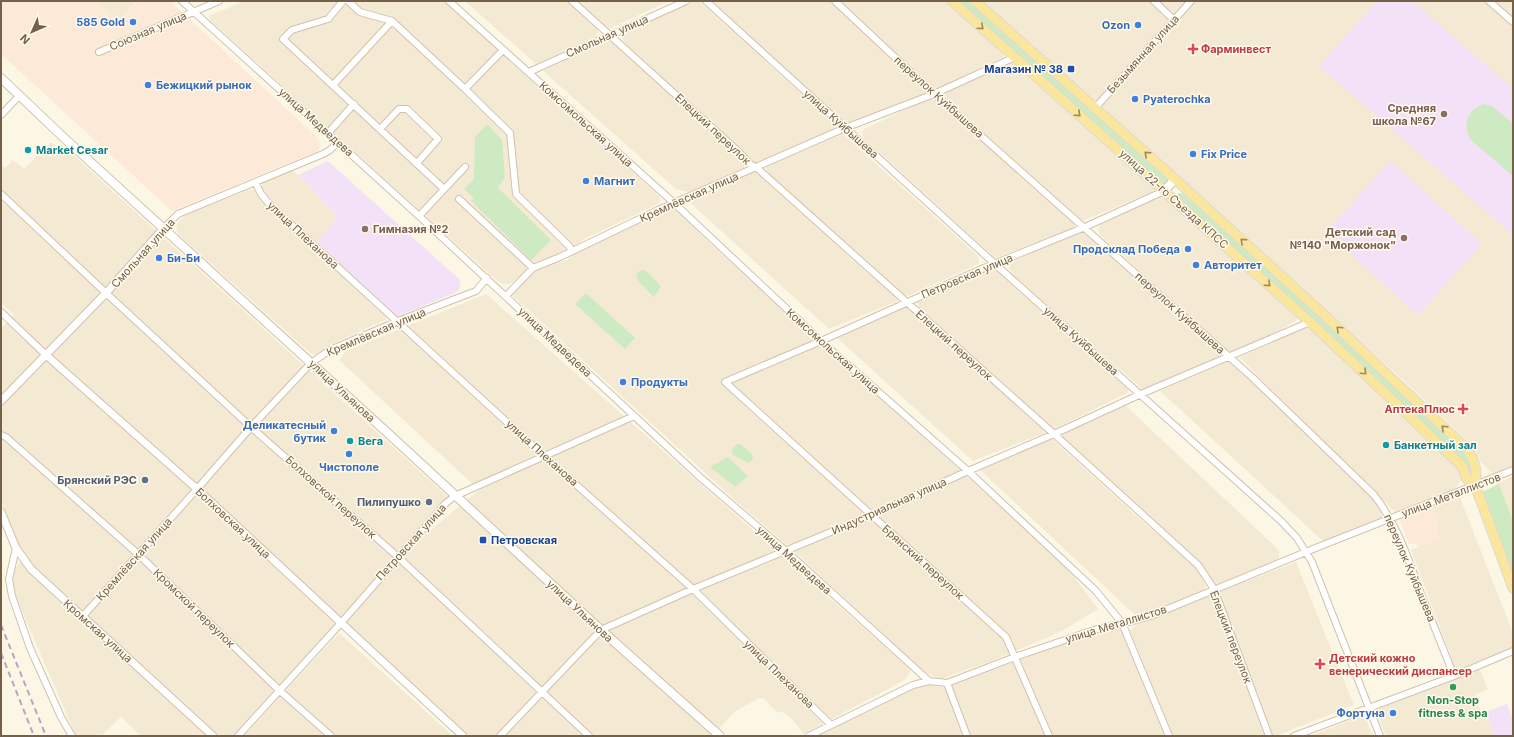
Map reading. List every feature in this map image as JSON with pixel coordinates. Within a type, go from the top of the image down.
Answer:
[{"type":"main road","name":"улица 22-го Съезда КПСС","points":[[952,1],[1310,322],[1462,466],[1467,479],[1475,485]]},
{"type":"main road","name":"улица 22-го Съезда КПСС","points":[[975,1],[1175,179],[1323,314],[1467,450],[1475,463],[1475,485],[1513,588]]},
{"type":"main road","name":"улица Ульянова","points":[[1,78],[601,630],[720,736]]},
{"type":"main road","points":[[1164,191],[1175,179]]},
{"type":"street","name":"улица Медведева","points":[[182,1],[488,278],[701,478],[785,550],[928,681]]},
{"type":"street","name":"Союзная улица","points":[[99,52],[219,1]]},
{"type":"street","points":[[343,1],[328,18],[292,30],[283,39],[444,189]]},
{"type":"street","points":[[348,1],[360,12],[392,21],[466,89],[510,133],[516,194],[569,246],[572,251]]},
{"type":"street","name":"Комсомольская улица","points":[[449,1],[674,203],[822,341],[968,471],[1096,591],[1122,623],[1169,736]]},
{"type":"street","name":"Елецкий переулок","points":[[572,1],[739,152],[750,164],[757,168],[1189,557],[1205,575],[1214,590],[1269,736]]},
{"type":"street","name":"Смольная улица","points":[[529,72],[686,1]]},
{"type":"street","name":"улица Куйбышева","points":[[706,1],[995,264],[1281,521],[1297,538],[1307,552],[1344,642],[1380,736]]},
{"type":"street","name":"переулок Куйбышева","points":[[835,1],[934,94],[1253,378],[1374,495],[1390,519],[1409,560],[1454,676]]},
{"type":"street","points":[[1154,1],[1174,20]]},
{"type":"street","name":"Безымянная улица","points":[[1095,108],[1191,1]]},
{"type":"street","points":[[1489,1],[1513,22]]},
{"type":"street","points":[[333,85],[392,21]]},
{"type":"street","points":[[466,89],[503,50]]},
{"type":"street","name":"Кремлёвская улица","points":[[506,296],[533,268],[674,203],[757,168],[845,128],[934,94],[1015,57]]},
{"type":"street","points":[[1,115],[19,96]]},
{"type":"street","points":[[328,133],[354,104]]},
{"type":"street","points":[[380,129],[399,109],[407,109],[438,139],[417,163]]},
{"type":"street","name":"Смольная улица","points":[[1,402],[106,293],[163,228],[178,214],[323,154],[330,150],[338,142]]},
{"type":"street","points":[[419,216],[465,167]]},
{"type":"street","name":"улица Плеханова","points":[[254,182],[264,199],[271,206],[544,456],[693,589],[831,725]]},
{"type":"street","name":"Петровская улица","points":[[725,382],[822,341],[906,302],[1085,227],[1164,191]]},
{"type":"street","name":"Болховской переулок","points":[[1,194],[251,427],[398,557],[589,736]]},
{"type":"street","points":[[459,198],[533,268]]},
{"type":"street","name":"Кремлёвская улица","points":[[83,616],[251,427],[311,363],[330,350],[398,321],[476,291],[488,278]]},
{"type":"street","name":"Болховская улица","points":[[1,312],[46,355],[197,489],[463,736]]},
{"type":"street","name":"Индустриальная улица","points":[[500,736],[601,630],[693,589],[872,515],[1141,394],[1310,322]]},
{"type":"street","name":"Брянский переулок","points":[[725,382],[1006,637],[1049,736]]},
{"type":"street","name":"Петровская улица","points":[[238,736],[341,623],[446,503],[455,496],[634,416]]},
{"type":"street","name":"Кромской переулок","points":[[1,435],[12,442],[138,554],[280,690],[331,736]]},
{"type":"street","name":"улица Металлистов","points":[[809,736],[907,687],[928,681],[947,683],[1015,657],[1097,629],[1153,615],[1513,470]]},
{"type":"street","name":"Кромская улица","points":[[1,512],[16,548],[31,569],[213,736]]},
{"type":"street","points":[[16,548],[9,579],[12,596],[30,648],[61,717],[72,736]]},
{"type":"street","points":[[1294,736],[1454,676],[1513,651]]},
{"type":"street","points":[[947,683],[967,736]]},
{"type":"shaded area","name":"Бежицкий рынок","points":[[1,1],[96,1],[118,22],[138,1],[170,1],[319,139],[321,145],[318,151],[172,211],[1,54]]},
{"type":"shaded area","points":[[96,1],[137,1],[118,22]]},
{"type":"shaded area","points":[[244,1],[444,1],[659,196],[661,200],[658,204],[586,238],[564,253],[535,262],[518,279],[510,284],[502,284],[210,20],[209,16]]},
{"type":"shaded area","points":[[465,1],[568,1],[597,27],[598,32],[595,37],[536,64]]},
{"type":"shaded area","points":[[575,1],[669,1],[607,30]]},
{"type":"shaded area","points":[[694,1],[700,2],[835,124],[835,128],[757,164],[752,164],[741,148],[627,48],[622,37],[623,33]]},
{"type":"shaded area","points":[[712,1],[830,1],[926,89],[926,93],[850,123],[844,121]]},
{"type":"shaded area","points":[[838,1],[948,1],[1004,54],[1003,57],[936,89],[931,88]]},
{"type":"shaded area","points":[[981,1],[1484,1],[1513,27],[1513,466],[1493,474],[1481,462],[1474,447],[1402,379]]},
{"type":"shaded area","name":"Средняя школа №67","points":[[1377,1],[1412,1],[1513,89],[1512,234],[1319,66]]},
{"type":"shaded area","points":[[1495,1],[1513,1],[1513,17]]},
{"type":"shaded area","points":[[608,40],[615,42],[737,153],[744,164],[744,169],[689,192],[677,190],[543,71]]},
{"type":"shaded area","points":[[1017,61],[1157,188],[1150,193],[1082,221],[945,99],[944,96],[947,92]]},
{"type":"shaded area","points":[[932,97],[937,97],[1066,211],[1076,227],[995,258],[864,138],[862,132],[864,129]]},
{"type":"shaded area","points":[[843,134],[977,255],[979,263],[904,298],[768,174],[766,167]]},
{"type":"shaded area","points":[[51,142],[57,148],[61,144],[448,497],[343,617],[234,736],[141,736],[121,717],[101,736],[76,736],[15,595],[13,571],[25,556],[17,545],[1,500],[1,328],[14,315],[1,303],[1,164],[5,168],[13,160],[24,169]]},
{"type":"shaded area","name":"Гимназия №2","points":[[328,161],[460,280],[460,288],[457,292],[396,317],[317,242],[338,217],[298,175]]},
{"type":"shaded area","name":"Детский сад №140 \"Моржонок\"","points":[[1390,161],[1482,244],[1418,315],[1326,232]]},
{"type":"shaded area","points":[[293,170],[338,217],[316,243],[263,194],[263,182]]},
{"type":"shaded area","points":[[758,171],[867,273],[887,286],[895,294],[898,301],[829,329],[687,200]]},
{"type":"shaded area","points":[[250,189],[255,191],[273,211],[385,312],[387,316],[385,320],[336,342],[315,355],[310,353],[178,234],[176,226],[186,215]]},
{"type":"shaded area","points":[[1165,193],[1302,317],[1267,338],[1230,353],[1100,235],[1098,230],[1101,223]]},
{"type":"shaded area","points":[[673,207],[705,239],[1051,552],[1072,574],[1098,609],[1062,631],[992,661],[940,679],[923,671],[795,552],[728,494],[512,295],[534,272],[546,266],[567,260],[589,244]]},
{"type":"shaded area","points":[[1087,229],[1098,238],[1108,254],[1219,352],[1221,356],[1220,358],[1146,392],[1018,280],[1010,270],[1009,266],[1011,262]]},
{"type":"shaded area","points":[[994,267],[998,268],[1128,386],[1129,389],[1127,393],[1050,431],[919,308],[917,302],[922,298]]},
{"type":"shaded area","points":[[486,294],[911,670],[905,680],[804,734],[789,716],[781,711],[778,713],[763,698],[759,698],[734,712],[716,732],[720,736],[463,736],[341,623],[398,557],[479,490],[339,360],[346,351]]},
{"type":"shaded area","points":[[901,305],[911,305],[1044,430],[1044,433],[973,461],[836,337]]},
{"type":"shaded area","points":[[1313,325],[1454,460],[1462,473],[1462,479],[1454,490],[1396,513],[1239,357]]},
{"type":"shaded area","points":[[1233,359],[1364,488],[1379,506],[1383,518],[1324,542],[1160,391]]},
{"type":"shaded area","points":[[1124,404],[1279,550],[1279,557],[1275,564],[1214,589],[1209,577],[1187,551],[1063,443],[1062,434],[1064,432]]},
{"type":"shaded area","points":[[1050,437],[1144,523],[1199,570],[1206,586],[1202,592],[1136,616],[978,468]]},
{"type":"shaded area","points":[[1513,476],[1513,524],[1496,484]]},
{"type":"shaded area","points":[[1459,495],[1513,633],[1513,648],[1456,670],[1411,550],[1440,539],[1437,529],[1437,526],[1439,525],[1431,505]]},
{"type":"shaded area","points":[[1431,505],[1439,525],[1437,526],[1437,530],[1440,539],[1418,548],[1416,544],[1409,544],[1399,518]]},
{"type":"shaded area","points":[[1296,562],[1354,705],[1276,736],[1172,736],[1130,631],[1138,623]]},
{"type":"shaded area","points":[[1119,626],[1130,646],[1165,736],[818,736],[865,709],[911,689],[929,685],[945,688],[1098,631]]},
{"type":"shaded area","points":[[339,633],[453,736],[244,736]]},
{"type":"shaded area","points":[[1480,669],[1488,689],[1475,695],[1482,714],[1486,712],[1495,736],[1386,736],[1375,710]]},
{"type":"shaded area","points":[[1507,704],[1513,719],[1513,736],[1495,736],[1486,712]]},
{"type":"shaded area","points":[[1364,715],[1373,736],[1310,736]]},
{"type":"green space","points":[[956,1],[968,1],[1164,175],[1167,179],[1167,183],[1163,184]]},
{"type":"green space","points":[[1484,104],[1492,106],[1513,123],[1513,176],[1471,140],[1468,134],[1466,123],[1470,114],[1478,106]]},
{"type":"green space","points":[[487,124],[502,140],[505,177],[498,188],[551,240],[531,260],[471,201],[474,198],[464,189],[474,179],[475,137]]},
{"type":"green space","points":[[1182,193],[1323,318],[1466,454],[1475,477],[1472,479],[1444,443],[1324,329],[1178,199],[1177,195]]},
{"type":"green space","points":[[642,270],[646,271],[661,286],[654,297],[636,277],[638,272]]},
{"type":"green space","points":[[586,293],[635,338],[625,349],[575,304]]},
{"type":"green space","points":[[737,444],[740,444],[752,454],[753,459],[748,463],[732,454],[732,449]]},
{"type":"green space","points":[[728,457],[748,476],[735,487],[710,467]]},
{"type":"green space","points":[[1499,484],[1513,522],[1513,587],[1478,494]]},
{"type":"railway","points":[[1,625],[46,736]]},
{"type":"railway","points":[[1,653],[34,736]]},
{"type":"place","name":"585 Gold","points":[[133,22]]},
{"type":"place","name":"Ozon","points":[[1138,25]]},
{"type":"place","name":"Фарминвест","points":[[1193,49]]},
{"type":"place","name":"Магазин № 38","points":[[1071,69]]},
{"type":"place","name":"Бежицкий рынок","points":[[148,85]]},
{"type":"place","name":"Pyaterochka","points":[[1135,99]]},
{"type":"place","name":"Средняя школа №67","points":[[1444,114]]},
{"type":"place","name":"Market Cesar","points":[[28,150]]},
{"type":"place","name":"Fix Price","points":[[1193,154]]},
{"type":"place","name":"Магнит","points":[[586,181]]},
{"type":"place","name":"Гимназия №2","points":[[365,229]]},
{"type":"place","name":"Детский сад №140 \"Моржонок\"","points":[[1404,238]]},
{"type":"place","name":"Продсклад Победа","points":[[1188,249]]},
{"type":"place","name":"Би-Би","points":[[159,258]]},
{"type":"place","name":"Авторитет","points":[[1196,265]]},
{"type":"place","name":"Продукты","points":[[623,382]]},
{"type":"place","name":"АптекаПлюс","points":[[1463,409]]},
{"type":"place","name":"Деликатесный бутик","points":[[334,431]]},
{"type":"place","name":"Вега","points":[[350,441]]},
{"type":"place","name":"Банкетный зал","points":[[1386,445]]},
{"type":"place","name":"Чистополе","points":[[349,454]]},
{"type":"place","name":"Брянский РЭС","points":[[145,480]]},
{"type":"place","name":"Пилипушко","points":[[429,502]]},
{"type":"place","name":"Петровская","points":[[483,540]]},
{"type":"place","name":"Детский кожно венерический диспансер","points":[[1320,664]]},
{"type":"place","name":"Non-Stop fitness & spa","points":[[1453,687]]},
{"type":"place","name":"Фортуна","points":[[1393,713]]}]
